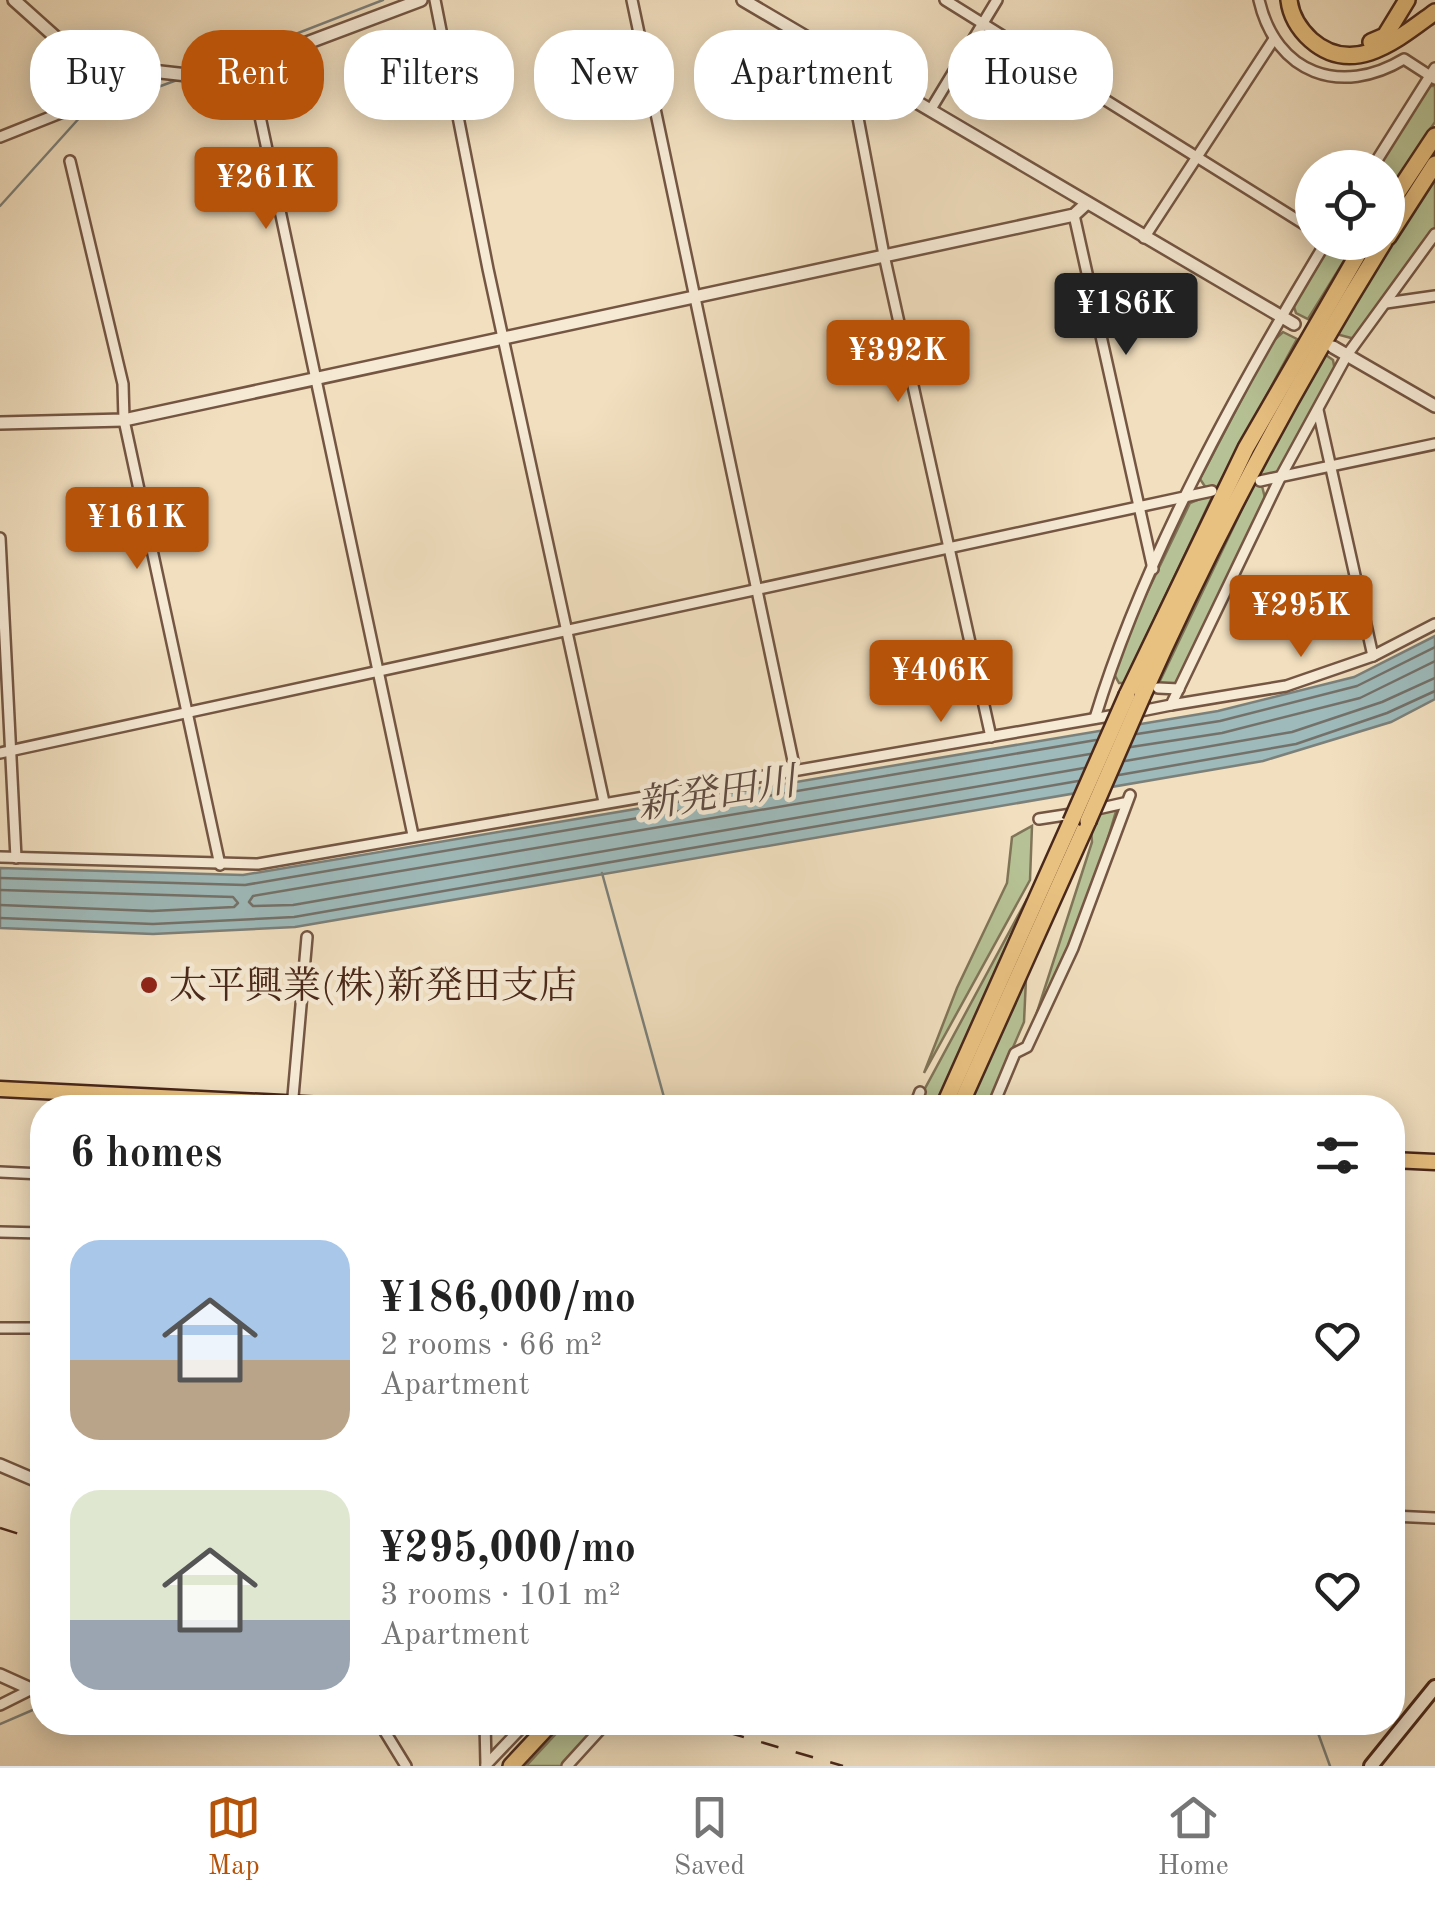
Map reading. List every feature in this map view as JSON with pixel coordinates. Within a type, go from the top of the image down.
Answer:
[{"type":"highway","points":[[1293,0],[1320,38],[1338,45],[1363,46],[1385,36],[1408,0]]},
{"type":"highway","points":[[1293,0],[1297,26],[1314,43],[1337,55],[1364,56],[1391,44],[1435,12]]},
{"type":"highway","points":[[1405,181],[1435,136]]},
{"type":"highway","points":[[1405,211],[1435,164]]},
{"type":"highway","points":[[957,1095],[1080,822],[1130,692],[1246,448],[1355,260]]},
{"type":"highway","points":[[1130,692],[1304,372],[1374,260]]},
{"type":"highway","points":[[511,1766],[540,1735]]},
{"type":"highway","points":[[520,1766],[549,1735]]},
{"type":"main road","points":[[0,1088],[58,1095]]},
{"type":"main road","points":[[1405,1161],[1435,1162]]},
{"type":"main road","points":[[1405,1724],[1435,1686]]},
{"type":"main road","points":[[1371,1766],[1396,1735]]},
{"type":"street","points":[[14,0],[47,30]]},
{"type":"street","points":[[161,73],[196,76],[235,70],[421,0]]},
{"type":"street","points":[[435,0],[502,338],[604,802]]},
{"type":"street","points":[[632,0],[795,770]]},
{"type":"street","points":[[743,0],[796,30]]},
{"type":"street","points":[[945,0],[1295,218]]},
{"type":"street","points":[[932,109],[997,0]]},
{"type":"street","points":[[1259,0],[1274,40],[1289,57],[1334,78],[1382,72],[1404,58],[1433,74],[1384,150]]},
{"type":"street","points":[[1143,238],[1274,40]]},
{"type":"street","points":[[928,107],[1143,238],[1294,324]]},
{"type":"street","points":[[0,137],[43,120]]},
{"type":"street","points":[[260,120],[413,835]]},
{"type":"street","points":[[859,120],[884,254],[991,736]]},
{"type":"street","points":[[70,161],[123,384],[124,420],[220,865]]},
{"type":"street","points":[[0,423],[124,420],[1074,216],[1087,203]]},
{"type":"street","points":[[1074,216],[1154,572]]},
{"type":"street","points":[[1171,705],[1281,476],[1347,355],[1435,234]]},
{"type":"street","points":[[1095,718],[1106,681],[1187,498],[1281,317],[1315,260]]},
{"type":"street","points":[[1386,303],[1435,296]]},
{"type":"street","points":[[1333,347],[1435,406]]},
{"type":"street","points":[[1318,408],[1373,656]]},
{"type":"street","points":[[1260,481],[1435,444]]},
{"type":"street","points":[[5,752],[1212,491]]},
{"type":"street","points":[[0,538],[5,752],[16,858]]},
{"type":"street","points":[[0,857],[258,864],[1286,686],[1373,656],[1435,624]]},
{"type":"street","points":[[1106,681],[1130,692]]},
{"type":"street","points":[[1158,688],[1179,689]]},
{"type":"street","points":[[997,1095],[1015,1053],[1027,1046],[1073,948],[1120,830],[1127,799],[1039,819]]},
{"type":"street","points":[[293,1095],[307,937]]},
{"type":"street","points":[[0,1172],[30,1173]]},
{"type":"street","points":[[0,1232],[30,1233]]},
{"type":"street","points":[[0,1328],[30,1328]]},
{"type":"street","points":[[0,1464],[30,1478]]},
{"type":"street","points":[[1405,1517],[1435,1518]]},
{"type":"street","points":[[0,1674],[30,1685]]},
{"type":"street","points":[[0,1705],[30,1690]]},
{"type":"street","points":[[387,1735],[406,1766]]},
{"type":"street","points":[[485,1735],[485,1765]]},
{"type":"street","points":[[485,1765],[515,1735]]},
{"type":"street","points":[[567,1766],[595,1735]]},
{"type":"green space","points":[[1425,86],[1435,86],[1435,122],[1405,167],[1405,150],[1384,150]]},
{"type":"green space","points":[[1435,174],[1435,228],[1355,339],[1336,334],[1382,260],[1405,260],[1405,222]]},
{"type":"green space","points":[[1317,260],[1344,260],[1308,319],[1296,313],[1292,301]]},
{"type":"green space","points":[[1283,332],[1297,339],[1216,489],[1208,491],[1200,479],[1271,343]]},
{"type":"green space","points":[[1323,353],[1333,360],[1335,371],[1277,474],[1255,481]]},
{"type":"green space","points":[[1261,482],[1266,502],[1174,687],[1158,685],[1254,484]]},
{"type":"green space","points":[[1214,493],[1124,683],[1119,683],[1113,672],[1120,649],[1190,503]]},
{"type":"green space","points":[[1117,808],[1086,911],[1028,1040],[1092,842],[1091,828],[1099,813]]},
{"type":"green space","points":[[1032,826],[1030,880],[924,1073],[957,988],[1007,883],[1012,837]]},
{"type":"green space","points":[[1027,899],[941,1095],[922,1094]]},
{"type":"green space","points":[[1026,979],[1024,1022],[992,1095],[972,1095]]},
{"type":"green space","points":[[555,1735],[589,1735],[562,1766],[526,1766]]},
{"type":"water","name":"新発田川","points":[[1435,636],[1435,699],[1391,722],[1263,761],[295,927],[153,934],[0,928],[0,868],[243,875],[1218,711],[1354,677]]},
{"type":"waterway","points":[[306,30],[383,0]]},
{"type":"waterway","points":[[0,206],[82,115],[177,80]]},
{"type":"waterway","points":[[602,873],[663,1095]]},
{"type":"waterway","points":[[0,1724],[30,1711]]},
{"type":"waterway","points":[[1319,1735],[1330,1766]]},
{"type":"railway","points":[[0,1528],[30,1537]]},
{"type":"railway","points":[[737,1735],[843,1766]]},
{"type":"place","name":"太平興業(株)新発田支店","points":[[149,985]]}]
